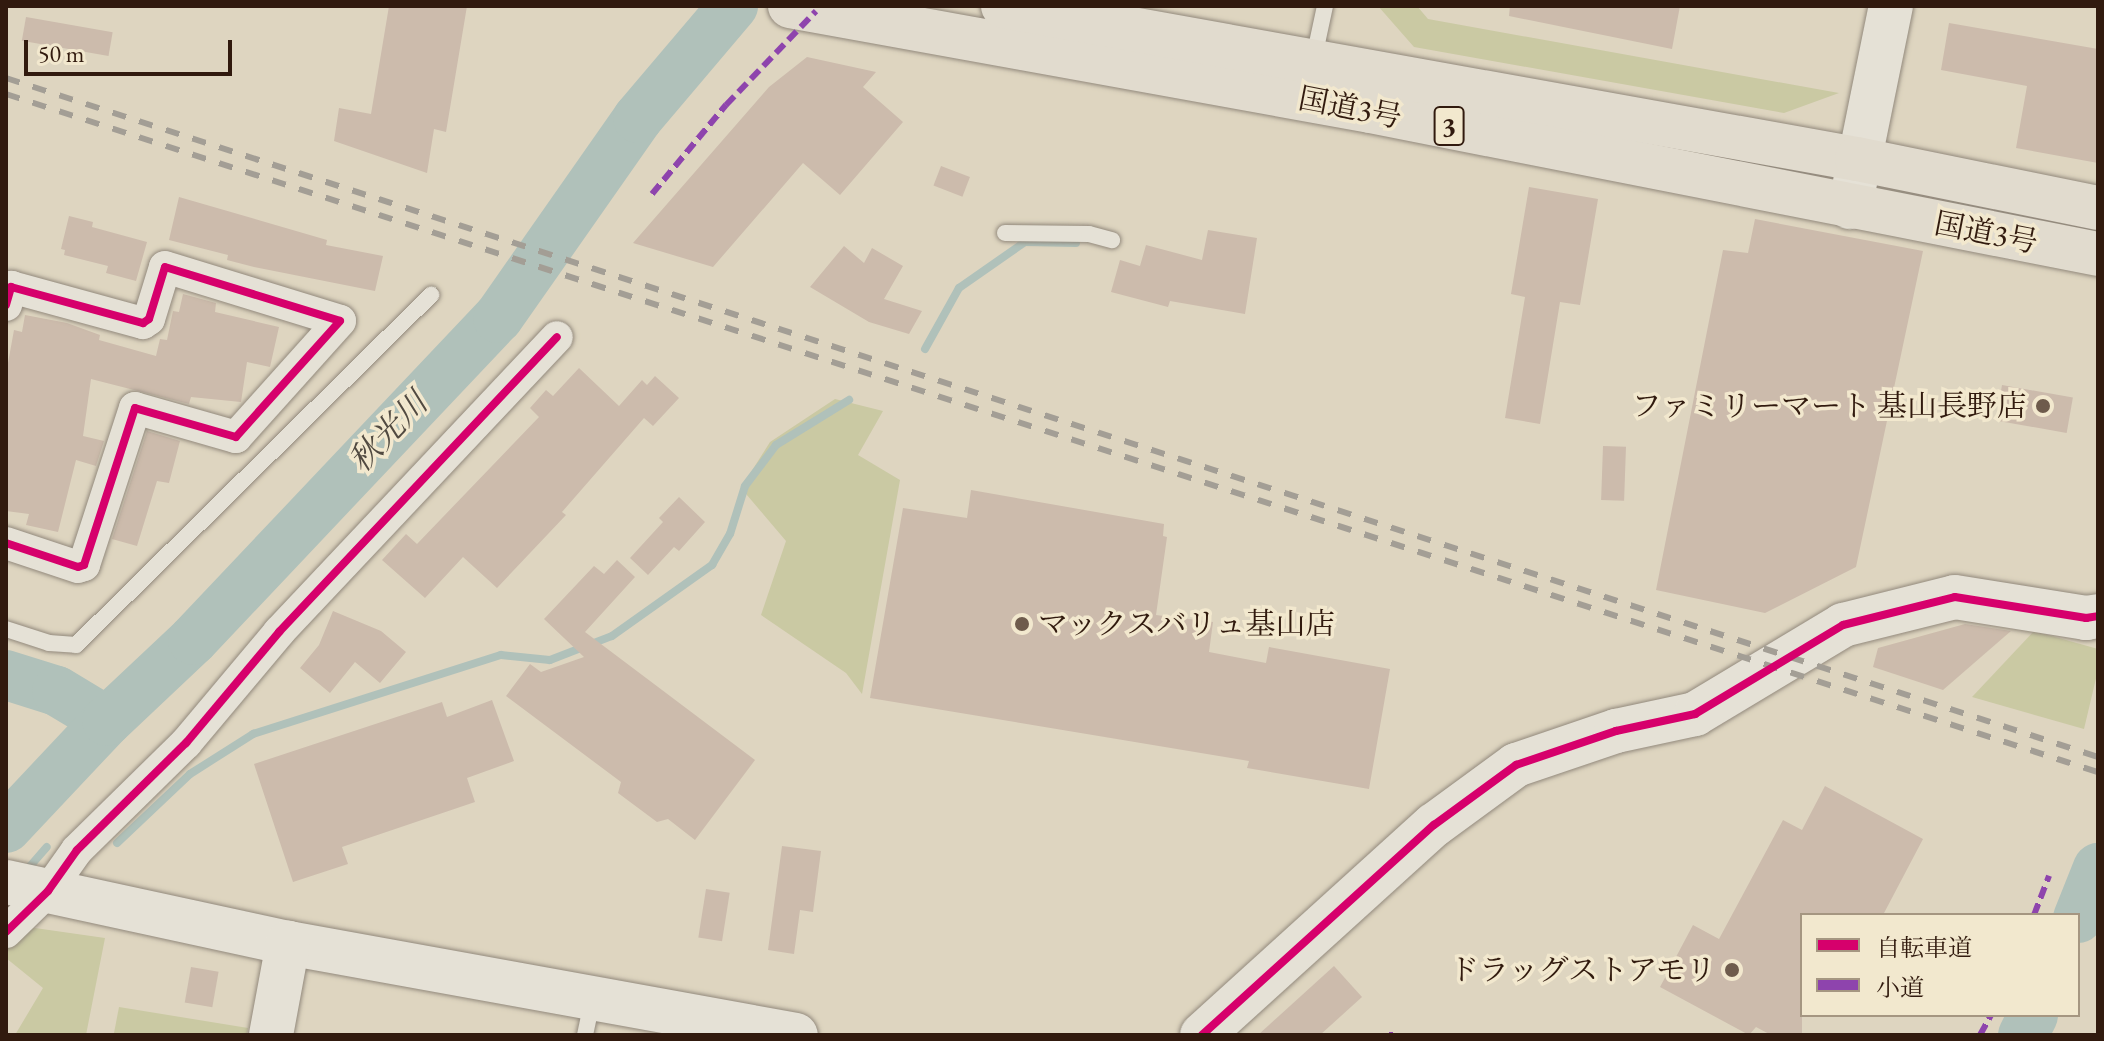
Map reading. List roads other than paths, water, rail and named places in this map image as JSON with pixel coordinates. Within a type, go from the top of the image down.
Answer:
[{"type":"highway","name":"国道3号","points":[[1003,6],[1857,159],[2098,208]]},
{"type":"highway","name":"国道3号","points":[[794,7],[1370,111],[2098,254]]},
{"type":"street","points":[[1850,207],[1857,159],[1891,6]]},
{"type":"street","points":[[6,305],[11,287],[143,323],[149,319],[165,267],[340,321],[236,437],[135,408],[84,565],[78,567],[9,552]]},
{"type":"street","points":[[6,932],[30,887],[77,850],[186,743],[279,632],[557,337]]},
{"type":"street","points":[[1202,1035],[1434,825],[1516,765],[1616,731],[1695,714],[1843,625],[1955,597],[2086,618],[2098,616]]},
{"type":"street","points":[[30,887],[288,943],[589,1017],[796,1035]]},
{"type":"street","points":[[271,1035],[288,943]]},
{"type":"lane","points":[[1313,63],[1325,6]]},
{"type":"lane","points":[[1005,233],[1089,234],[1112,240]]},
{"type":"lane","points":[[6,629],[49,643],[76,645],[431,295]]},
{"type":"waterway","name":"秋光川","points":[[6,828],[107,721],[193,640],[498,318],[638,118],[733,6]]},
{"type":"waterway","points":[[925,349],[959,288],[1025,242],[1076,243]]},
{"type":"waterway","points":[[117,843],[190,774],[253,734],[501,655],[550,660],[612,636],[712,565],[730,534],[745,486],[776,445],[849,400]]},
{"type":"waterway","points":[[6,675],[57,691],[107,721]]},
{"type":"waterway","points":[[25,872],[47,847]]},
{"type":"waterway","points":[[2080,913],[2098,868]]},
{"type":"waterway","points":[[2023,1035],[2032,1017]]},
{"type":"railway","points":[[6,78],[2098,757]]},
{"type":"railway","points":[[6,94],[2098,772]]},
{"type":"place","name":"ファミリーマート 基山長野店","points":[[2043,406]]},
{"type":"place","name":"マックスバリュ基山店","points":[[1022,624]]},
{"type":"place","name":"ドラッグストアモリ","points":[[1732,970]]}]
